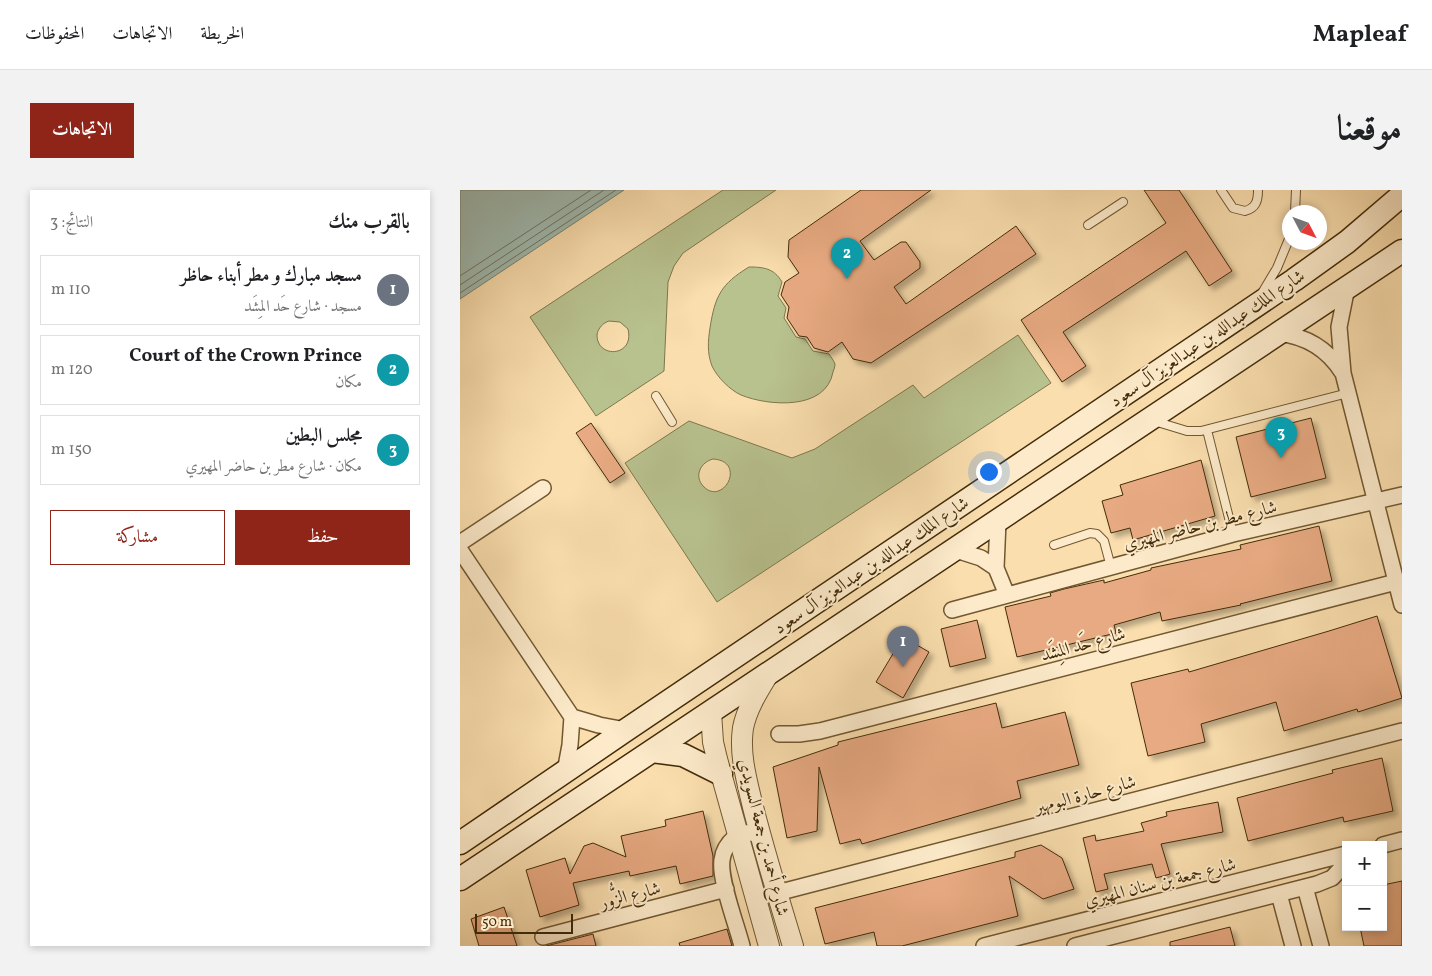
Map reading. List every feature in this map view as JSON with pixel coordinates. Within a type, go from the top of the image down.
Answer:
[{"type":"main road","name":"شارع الملك عبدالله بن عبدالعزيز آل سعود","points":[[460,843],[1321,261],[1402,195]]},
{"type":"main road","name":"شارع الملك عبدالله بن عبدالعزيز آل سعود","points":[[460,879],[1402,251]]},
{"type":"main road","points":[[711,712],[719,691],[725,682],[739,664],[770,632]]},
{"type":"main road","points":[[652,750],[683,755],[721,774]]},
{"type":"main road","points":[[460,827],[521,791],[565,772]]},
{"type":"street","points":[[1347,287],[1339,326],[1343,373],[1402,605]]},
{"type":"street","points":[[1278,333],[1313,343],[1331,357],[1343,373]]},
{"type":"street","points":[[460,543],[543,488]]},
{"type":"street","name":"شارع مطر بن حاضر المهيري","points":[[952,610],[1233,534],[1402,495]]},
{"type":"street","points":[[998,521],[996,568],[1008,595]]},
{"type":"street","points":[[460,550],[572,718],[565,772]]},
{"type":"street","points":[[956,550],[981,558],[996,568]]},
{"type":"street","name":"شارع حَد المِشَد","points":[[779,734],[820,731],[1396,582]]},
{"type":"street","name":"شارع أحمد بن جمعة السويدي","points":[[769,673],[747,713],[743,729],[742,748],[745,771],[760,836],[793,946]]},
{"type":"street","name":"شارع أحمد بن جمعة السويدي","points":[[711,712],[713,742],[769,946]]},
{"type":"street","points":[[572,718],[626,730]]},
{"type":"street","name":"شارع حارة البومهير","points":[[777,893],[1402,731]]},
{"type":"street","points":[[742,946],[726,889],[722,859],[728,845],[738,835],[752,833],[760,836]]},
{"type":"street","points":[[1387,844],[1402,840]]},
{"type":"street","name":"شارع جمعة بن سنان المهيري","points":[[984,946],[1342,855]]},
{"type":"street","points":[[1078,946],[1125,940],[1318,884],[1332,878],[1342,867]]},
{"type":"street","points":[[1305,887],[1321,946]]},
{"type":"street","name":"شارع الزُّور","points":[[543,937],[726,889]]},
{"type":"street","points":[[1279,894],[1293,946]]},
{"type":"lane","points":[[1222,190],[1233,208],[1245,212],[1255,205],[1258,190]]},
{"type":"lane","points":[[1295,205],[1296,190]]},
{"type":"lane","points":[[1088,225],[1122,202]]},
{"type":"lane","points":[[1255,306],[1285,250]]},
{"type":"lane","points":[[1150,419],[1187,432],[1207,430],[1348,393]]},
{"type":"lane","points":[[656,396],[672,422]]},
{"type":"lane","points":[[1207,430],[1233,534]]},
{"type":"lane","points":[[1054,545],[1090,533],[1097,534],[1104,541],[1111,567]]},
{"type":"green space","points":[[723,190],[776,190],[683,253],[674,266],[668,282],[664,371],[596,416],[530,317]],"holes":[[[609,321],[620,322],[628,329],[629,338],[626,345],[621,350],[615,352],[603,348],[599,343],[597,335],[600,328]]]},
{"type":"green space","points":[[749,267],[768,269],[779,277],[782,282],[778,296],[786,308],[784,318],[796,337],[805,339],[813,351],[829,354],[834,362],[835,367],[828,385],[819,394],[794,402],[766,402],[752,399],[728,387],[714,370],[710,361],[708,347],[714,307],[726,285]]},
{"type":"green space","points":[[1018,335],[1051,383],[717,602],[625,463],[689,421],[792,458],[815,449],[913,385],[924,398]],"holes":[[[713,459],[723,462],[729,467],[730,474],[729,481],[725,487],[719,491],[712,491],[704,487],[699,478],[702,466]]]},
{"type":"water","points":[[460,190],[624,190],[460,299]]},
{"type":"building","points":[[861,190],[931,190],[860,241],[874,260],[901,242],[906,242],[920,262],[920,268],[894,287],[906,304],[1016,226],[1036,254],[871,363],[853,359],[842,342],[828,352],[814,348],[807,337],[799,336],[787,318],[789,307],[781,295],[785,282],[799,273],[788,257],[789,240]]},
{"type":"building","points":[[1144,190],[1179,190],[1232,271],[1209,286],[1186,251],[1063,332],[1086,366],[1062,382],[1021,320],[1166,223]]},
{"type":"building","points":[[1311,418],[1326,478],[1251,497],[1236,437]]},
{"type":"building","points":[[591,423],[625,473],[610,483],[576,433]]},
{"type":"building","points":[[1201,460],[1215,516],[1133,540],[1130,528],[1111,533],[1102,501],[1123,495],[1120,485]]},
{"type":"building","points":[[1319,526],[1332,581],[1241,605],[1162,621],[1160,612],[1114,625],[1116,633],[1017,657],[1005,607],[1051,596],[1050,593],[1064,589],[1104,580],[1104,583],[1151,570],[1151,568],[1241,549],[1240,545]]},
{"type":"building","points":[[1377,616],[1402,698],[1358,712],[1357,709],[1284,731],[1276,702],[1201,724],[1205,742],[1148,756],[1131,683],[1188,669],[1189,672]]},
{"type":"building","points":[[977,620],[986,658],[950,667],[941,629]]},
{"type":"building","points":[[903,637],[929,652],[903,698],[876,682]]},
{"type":"building","points":[[996,703],[1002,728],[1065,712],[1079,765],[1017,781],[1021,798],[862,844],[860,839],[840,844],[819,767],[817,831],[787,838],[773,767],[838,745],[838,742]]},
{"type":"building","points":[[1382,758],[1393,811],[1344,822],[1343,817],[1248,841],[1237,798],[1333,773],[1332,770]]},
{"type":"building","points":[[1218,802],[1223,832],[1161,844],[1170,874],[1156,878],[1152,864],[1104,874],[1108,889],[1096,892],[1083,838],[1095,835],[1096,841],[1144,831],[1141,823],[1167,816],[1166,812]]},
{"type":"building","points":[[703,811],[713,856],[713,876],[680,884],[676,866],[630,876],[629,871],[573,883],[579,905],[540,917],[526,870],[565,858],[570,874],[584,846],[593,843],[626,857],[621,836],[666,826],[665,820]]},
{"type":"building","points":[[1041,845],[1062,858],[1074,889],[1043,899],[1009,876],[1018,916],[902,946],[877,946],[874,932],[825,944],[815,908],[1015,857],[1015,852]]},
{"type":"building","points":[[1402,881],[1402,946],[1364,946],[1361,931],[1387,931],[1387,884]]},
{"type":"building","points":[[504,907],[517,946],[479,946],[471,919]]},
{"type":"building","points":[[1230,927],[1235,946],[1170,946],[1170,942]]},
{"type":"building","points":[[727,929],[732,946],[680,946],[679,943]]},
{"type":"building","points":[[593,934],[596,946],[546,946]]},
{"type":"place","name":"Court of the Crown Prince","points":[[847,279]]},
{"type":"place","name":"مجلس البطين","points":[[1281,458]]},
{"type":"place","name":"مسجد مبارك و مطر أبناء حاظر","points":[[903,667]]}]
